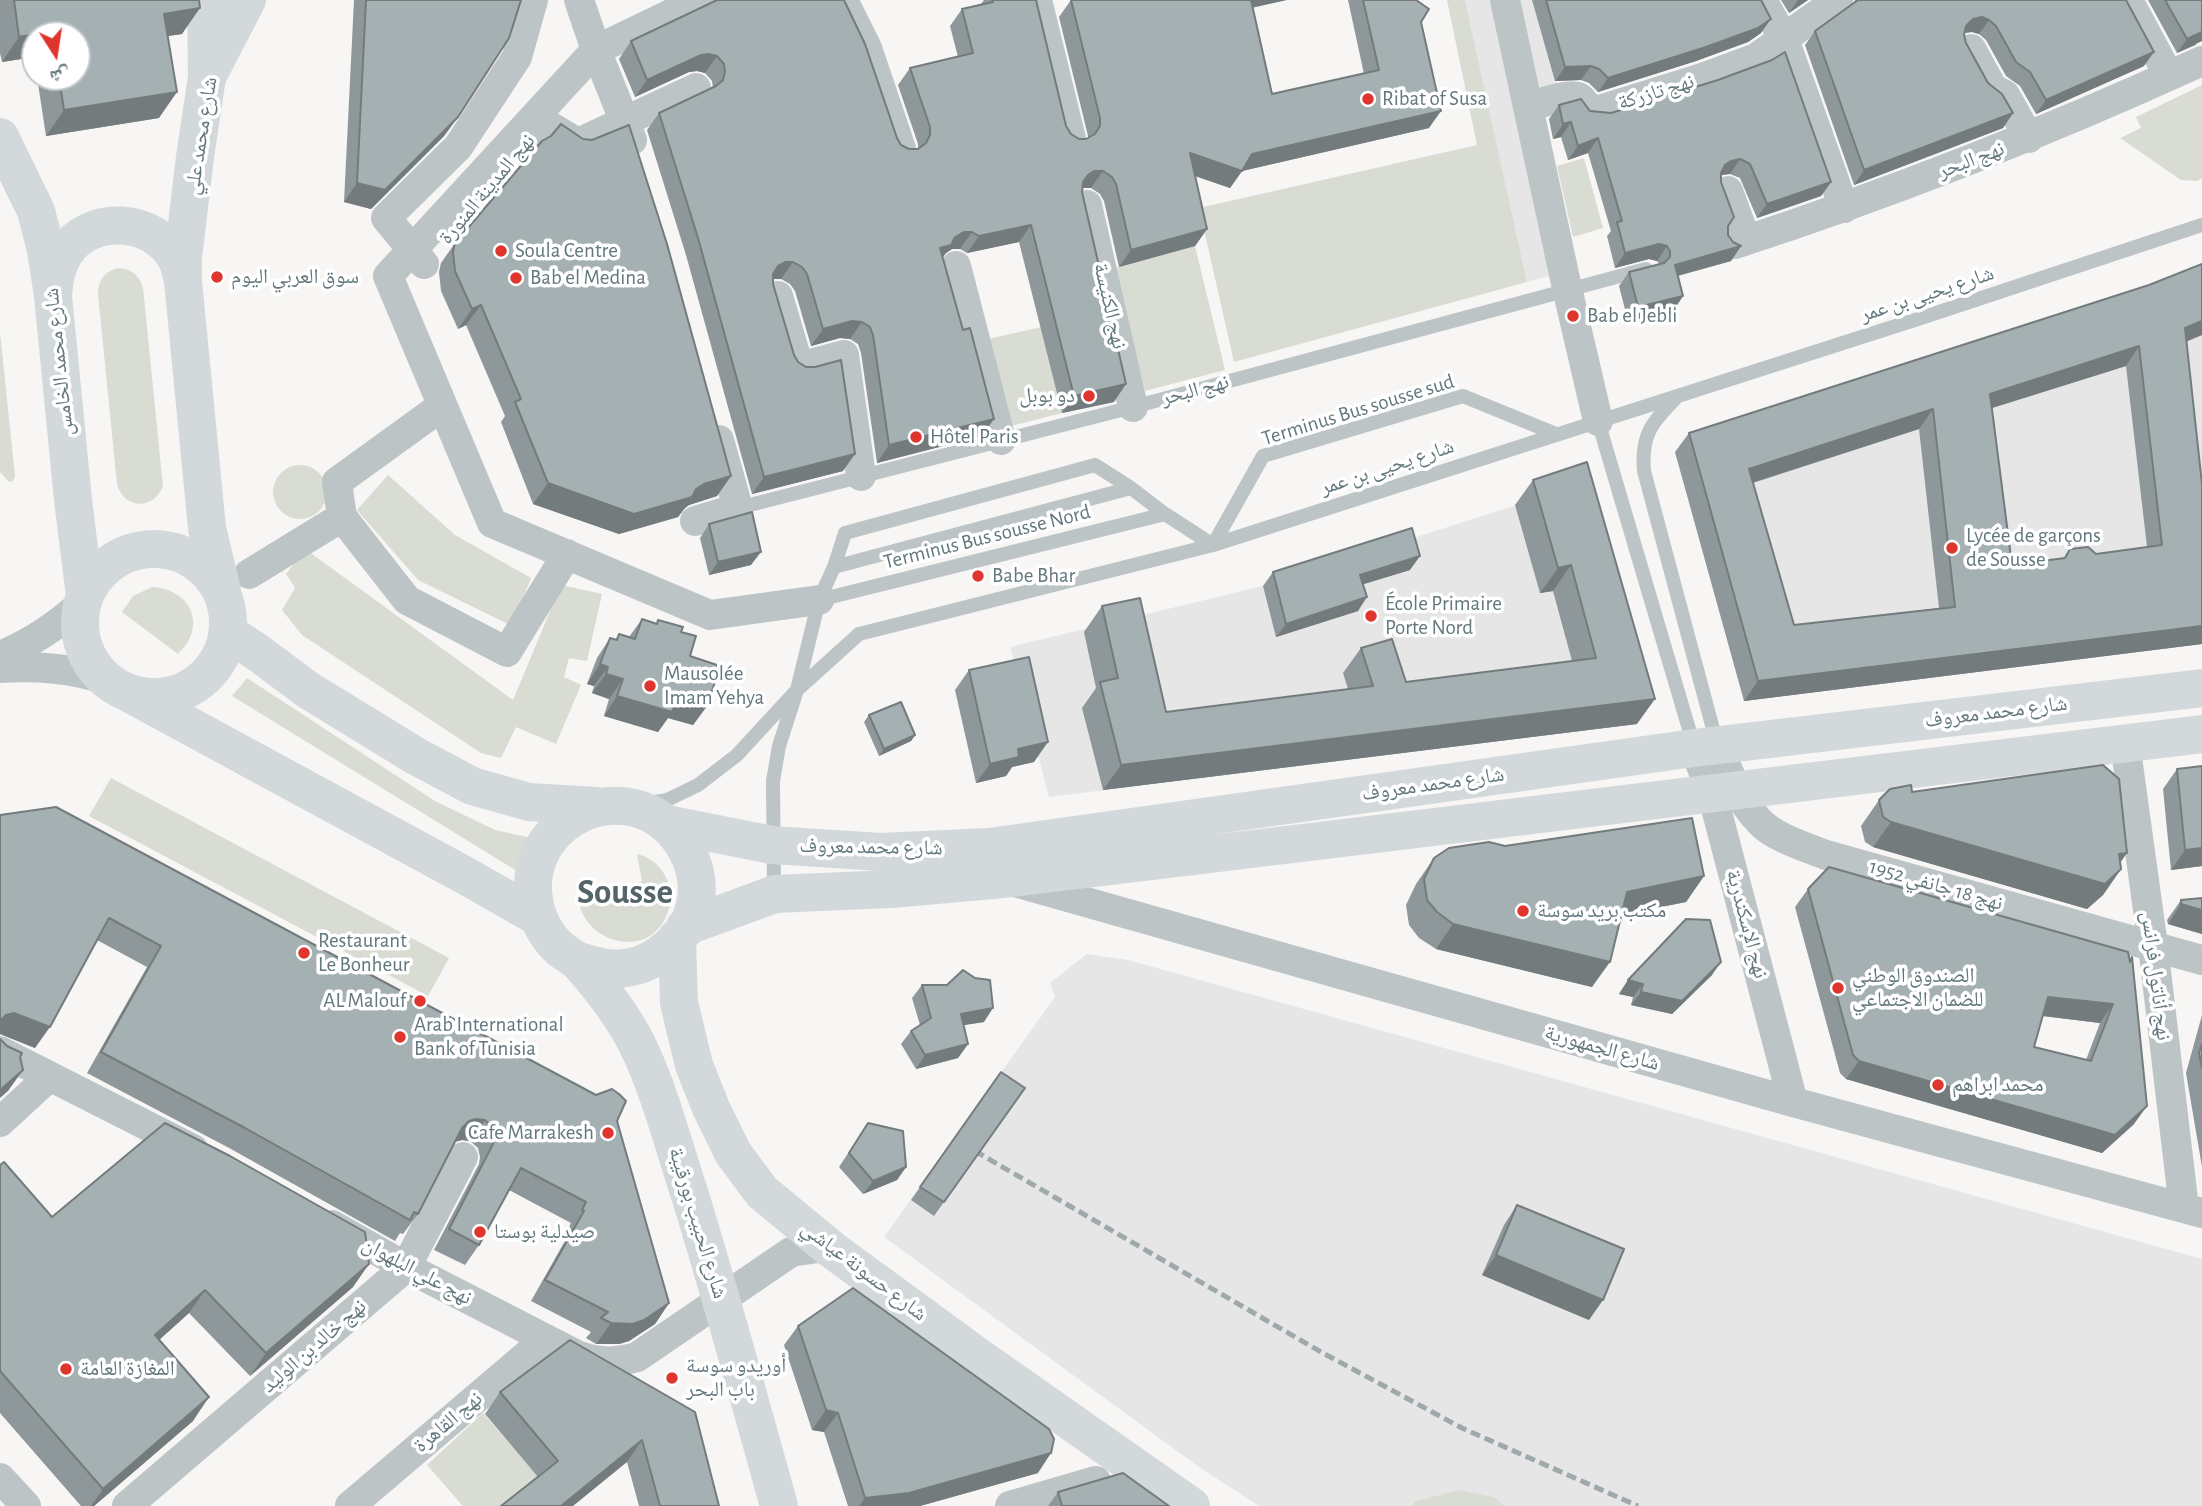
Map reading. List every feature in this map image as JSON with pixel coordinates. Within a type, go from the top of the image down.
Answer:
[{"type":"main road","points":[[206,0],[207,77]]},
{"type":"main road","name":"شارع محمد علي","points":[[183,281],[183,258],[207,77],[247,0]]},
{"type":"main road","name":"شارع محمد الخامس","points":[[0,137],[36,211],[46,250],[53,296],[83,599]]},
{"type":"main road","points":[[53,296],[55,273],[64,253],[79,237],[100,227],[122,225],[144,229],[163,242],[176,260],[183,281],[207,528],[236,583],[228,612],[228,633],[222,653],[211,670],[195,684],[177,693],[159,696],[142,696],[116,686]]},
{"type":"main road","points":[[236,583],[208,571],[188,556],[164,549],[140,550],[117,559],[98,575],[83,599],[81,636],[95,667],[116,686],[425,853],[538,918]]},
{"type":"main road","points":[[228,633],[308,690],[414,755],[472,786],[530,802],[615,807],[648,813],[666,824],[682,841],[691,859],[696,881],[695,906],[670,946],[651,960],[626,968],[601,968],[576,960],[560,949],[547,934],[538,918],[533,890],[534,868],[544,846],[559,826],[579,813],[615,807]]},
{"type":"main road","name":"شارع محمد معروف","points":[[666,824],[772,845],[881,852],[989,846],[1706,746],[2202,688]]},
{"type":"main road","name":"شارع محمد معروف","points":[[681,932],[775,894],[891,889],[1004,879],[2202,734]]},
{"type":"main road","name":"شارع حسونة عياشي","points":[[681,932],[679,1003],[694,1065],[733,1153],[762,1192],[831,1249],[1191,1506]]},
{"type":"main road","name":"شارع الحبيب بورقيبة","points":[[576,960],[611,1002],[639,1048],[666,1119],[721,1298],[779,1506]]},
{"type":"street","points":[[418,257],[386,218],[458,147],[517,57],[533,0]]},
{"type":"street","points":[[579,0],[596,50],[626,121],[642,172]]},
{"type":"street","points":[[700,0],[596,50],[418,257],[388,276],[492,523],[710,615],[819,600]]},
{"type":"street","points":[[843,0],[867,48],[901,149]]},
{"type":"street","points":[[1037,0],[1071,139]]},
{"type":"street","points":[[1505,0],[1598,421]]},
{"type":"street","points":[[1762,0],[1784,38],[1844,208]]},
{"type":"street","points":[[1784,38],[1838,0]]},
{"type":"street","points":[[2128,0],[2169,76]]},
{"type":"street","name":"نهج تازركة","points":[[1528,107],[1577,96],[1589,110],[1596,111],[1756,58],[1784,38]]},
{"type":"street","points":[[1971,49],[1993,89],[2005,95],[2029,138]]},
{"type":"street","name":"نهج البحر","points":[[1728,191],[1740,242],[1844,208],[2029,138],[2202,61]]},
{"type":"street","points":[[626,121],[696,88]]},
{"type":"street","name":"نهج المدينة المنورة","points":[[418,257],[543,122],[578,143],[626,121]]},
{"type":"street","name":"نهج الكنيسة","points":[[1087,205],[1133,407]]},
{"type":"street","points":[[956,266],[1001,440]]},
{"type":"street","points":[[778,296],[799,367],[844,355],[861,476]]},
{"type":"street","points":[[442,406],[337,482],[342,517],[407,600],[507,652],[567,554]]},
{"type":"street","points":[[695,521],[738,508],[712,416]]},
{"type":"street","points":[[236,583],[342,517]]},
{"type":"street","points":[[0,656],[49,631],[83,599]]},
{"type":"street","points":[[0,668],[67,669],[116,686]]},
{"type":"street","name":"نهج أناتول فرانس","points":[[2125,743],[2193,1210]]},
{"type":"street","name":"نهج الإسكندرية","points":[[1706,746],[1724,791],[1793,1102]]},
{"type":"street","name":"نهج 18 جانفي 1952","points":[[1724,791],[1760,823],[1793,842],[1826,855],[2202,960]]},
{"type":"street","name":"شارع الجمهورية","points":[[1004,879],[1793,1102],[2193,1210]]},
{"type":"street","points":[[0,1051],[222,1164]]},
{"type":"street","points":[[0,1122],[49,1077]]},
{"type":"street","name":"نهج خالد بن الوليد","points":[[127,1506],[406,1267],[463,1157]]},
{"type":"street","name":"نهج علي البلهوان","points":[[303,1209],[406,1267],[592,1361],[621,1362],[637,1357],[791,1252],[831,1249]]},
{"type":"street","name":"نهج القاهرة","points":[[362,1502],[547,1339]]},
{"type":"street","points":[[1019,1505],[1140,1469]]},
{"type":"street","points":[[0,1478],[26,1506]]},
{"type":"lane","name":"شارع يحيى بن عمر","points":[[615,807],[667,800],[698,785],[737,755],[797,690],[859,634],[1213,545],[2202,225]]},
{"type":"lane","name":"نهج البحر","points":[[738,508],[1133,407],[1567,288],[1651,268]]},
{"type":"lane","name":"Terminus Bus sousse sud","points":[[1213,545],[1263,456],[1463,396],[1556,435]]},
{"type":"lane","points":[[1678,396],[1654,420],[1645,439],[1644,471],[1706,746]]},
{"type":"lane","points":[[1598,421],[1706,746]]},
{"type":"lane","name":"Terminus Bus sousse Nord","points":[[775,894],[772,845],[773,781],[777,758],[819,600],[845,533],[1095,465],[1213,545]]},
{"type":"lane","name":"Terminus Bus sousse Nord","points":[[834,566],[1130,488]]},
{"type":"lane","name":"Terminus Bus sousse Nord","points":[[819,600],[1165,514]]},
{"type":"shaded area","points":[[1447,0],[1465,0],[1527,282],[1234,362],[1199,208],[1477,145]]},
{"type":"shaded area","points":[[1465,0],[1532,0],[1559,91],[1541,115],[1578,268],[1527,282]]},
{"type":"shaded area","points":[[2202,85],[2202,178],[2197,181],[2181,180],[2120,138],[2141,128],[2136,117]]},
{"type":"shaded area","points":[[1584,158],[1603,228],[1573,237],[1557,166]]},
{"type":"shaded area","points":[[1195,246],[1225,370],[1145,391],[1113,269]]},
{"type":"shaded area","points":[[117,268],[134,273],[143,288],[163,486],[153,499],[139,504],[126,499],[117,484],[98,294],[103,278]]},
{"type":"shaded area","name":"Lycée de garçons de Sousse","points":[[2202,278],[2202,644],[1744,701],[1675,452],[2135,305]]},
{"type":"shaded area","points":[[1041,327],[1062,413],[1007,427],[984,340]]},
{"type":"shaded area","points":[[0,332],[15,476],[13,481],[9,482],[0,472]]},
{"type":"shaded area","points":[[300,465],[319,473],[327,492],[319,511],[300,519],[281,511],[273,492],[281,473]]},
{"type":"shaded area","points":[[388,475],[455,535],[531,578],[512,626],[418,580],[357,510]]},
{"type":"shaded area","name":"École Primaire Porte Nord","points":[[1570,488],[1637,724],[1049,797],[1010,647],[1263,586]]},
{"type":"shaded area","points":[[305,549],[513,700],[561,585],[602,594],[587,661],[569,658],[564,677],[581,685],[556,744],[516,727],[501,758],[481,753],[302,635],[282,610],[295,588],[286,574]]},
{"type":"shaded area","points":[[152,587],[177,594],[191,611],[192,632],[178,654],[122,612],[133,596]]},
{"type":"shaded area","points":[[247,678],[435,801],[495,830],[532,838],[517,871],[232,696]]},
{"type":"shaded area","points":[[111,778],[449,958],[428,996],[89,816]]},
{"type":"shaded area","points":[[637,854],[654,862],[665,875],[670,890],[669,906],[666,917],[654,933],[639,941],[622,941],[605,936],[591,926],[582,912],[580,894],[586,875],[602,898],[642,881]]},
{"type":"shaded area","points":[[1087,954],[1128,960],[2202,1259],[2202,1506],[1259,1506],[1199,1467],[884,1237],[1055,997],[1050,983]]},
{"type":"shaded area","points":[[483,1413],[543,1482],[514,1506],[463,1506],[427,1465]]},
{"type":"shaded area","points":[[1458,1490],[1494,1497],[1505,1506],[1413,1506],[1414,1502]]},
{"type":"building","points":[[14,0],[199,0],[200,8],[164,14],[177,92],[64,110],[61,91],[91,91],[91,21],[21,21],[19,37]]},
{"type":"building","points":[[366,0],[521,0],[509,38],[458,117],[385,190],[357,183]]},
{"type":"building","points":[[717,0],[844,0],[865,44],[897,138],[901,145],[909,149],[918,149],[926,143],[930,135],[930,127],[910,68],[973,53],[962,9],[993,2],[992,0],[1036,0],[1066,126],[1071,134],[1079,139],[1095,134],[1100,126],[1100,118],[1071,0],[1251,0],[1272,94],[1379,70],[1363,0],[1416,0],[1429,9],[1421,22],[1441,111],[1252,154],[1242,171],[1190,153],[1207,229],[1131,250],[1116,184],[1112,177],[1103,171],[1094,171],[1088,175],[1083,182],[1082,192],[1126,384],[1074,396],[1031,225],[979,236],[964,232],[955,237],[951,245],[940,248],[963,330],[970,328],[994,419],[889,445],[870,327],[862,322],[852,321],[823,329],[807,274],[802,267],[793,262],[778,266],[773,274],[773,284],[798,362],[806,367],[815,367],[841,360],[855,454],[764,477],[698,238],[659,113],[716,86],[723,80],[724,64],[717,56],[701,55],[647,80],[631,41]]},
{"type":"building","points":[[1546,0],[1761,0],[1771,19],[1758,28],[1706,47],[1608,78],[1599,69],[1591,66],[1565,67]]},
{"type":"building","points":[[1858,0],[2126,0],[2154,52],[2046,100],[2030,72],[2016,62],[1996,26],[1982,17],[1973,19],[1966,26],[1966,43],[1988,83],[2002,94],[2013,113],[1864,170],[1815,31]]},
{"type":"building","points":[[2165,0],[2202,0],[2202,32],[2187,39]]},
{"type":"building","points":[[1785,52],[1831,182],[1767,204],[1750,164],[1740,159],[1731,161],[1721,173],[1721,182],[1734,217],[1728,226],[1728,235],[1733,242],[1741,246],[1675,265],[1683,296],[1638,307],[1629,272],[1664,263],[1670,257],[1670,251],[1667,246],[1659,244],[1625,253],[1617,222],[1622,221],[1598,138],[1578,146],[1571,122],[1563,124],[1559,105],[1581,99],[1590,111],[1611,113],[1718,80],[1772,60]]},
{"type":"building","points":[[561,124],[583,139],[592,140],[629,125],[667,244],[731,476],[704,484],[696,489],[692,497],[634,514],[548,483],[515,402],[521,399],[481,305],[472,309],[455,271],[455,243],[542,141],[551,136]]},
{"type":"building","points":[[2202,264],[2202,321],[2185,328],[2202,484],[2202,626],[1758,681],[1689,433],[2149,285]],"holes":[[[2139,346],[2162,545],[2096,554],[2088,547],[2070,549],[2065,558],[2012,565],[1990,394]],[[1933,409],[1955,607],[1794,625],[1749,469]]]},
{"type":"building","points":[[1587,462],[1655,699],[1121,765],[1100,682],[1118,678],[1102,606],[1140,598],[1166,712],[1373,686],[1361,648],[1392,639],[1406,682],[1596,658],[1571,565],[1558,568],[1533,480]]},
{"type":"building","points":[[752,512],[761,552],[718,562],[709,524]]},
{"type":"building","points":[[1412,528],[1420,556],[1360,575],[1367,597],[1286,624],[1273,572]]},
{"type":"building","name":"Mausolée Imam Yehya","points":[[642,619],[683,627],[681,632],[696,636],[690,656],[720,666],[707,706],[677,696],[672,712],[617,696],[623,679],[606,674],[608,667],[600,664],[610,638],[617,640],[619,634],[635,639]]},
{"type":"building","points":[[1029,657],[1048,742],[1018,749],[1019,757],[990,764],[969,670]]},
{"type":"building","points":[[901,702],[915,735],[884,749],[869,715]]},
{"type":"building","points":[[2103,765],[2119,779],[2127,853],[2119,854],[2121,869],[2105,884],[1891,822],[1883,817],[1879,800],[1890,789],[1911,785],[1912,792]]},
{"type":"building","points":[[2202,766],[2202,848],[2185,850],[2177,769]]},
{"type":"building","points":[[56,807],[596,1095],[612,1089],[619,1094],[626,1101],[617,1121],[669,1303],[633,1324],[611,1323],[601,1318],[608,1312],[545,1280],[584,1211],[582,1210],[586,1202],[521,1168],[479,1245],[449,1229],[493,1144],[493,1127],[485,1120],[469,1121],[462,1128],[418,1214],[414,1212],[410,1220],[101,1052],[161,946],[109,918],[50,1027],[14,1013],[6,1015],[0,1021],[0,815]]},
{"type":"building","name":"مكتب بريد سوسة","points":[[1692,818],[1704,876],[1627,892],[1610,962],[1453,924],[1427,900],[1424,879],[1434,858],[1449,848],[1489,842],[1505,846]]},
{"type":"building","points":[[1829,867],[2128,952],[2130,962],[2132,957],[2147,1106],[2115,1135],[1859,1061],[1853,1055],[1808,889]],"holes":[[[2048,997],[2113,1004],[2091,1061],[2034,1047]]]},
{"type":"building","points":[[2202,898],[2202,910],[2181,904],[2181,900]]},
{"type":"building","points":[[1686,919],[1710,920],[1721,962],[1682,1001],[1641,992],[1643,984],[1628,980]]},
{"type":"building","points":[[963,970],[975,978],[990,980],[993,1008],[961,1014],[968,1044],[925,1055],[911,1031],[931,1018],[922,985],[947,985]]},
{"type":"building","points":[[0,1039],[7,1046],[22,1053],[20,1057],[23,1070],[0,1090]]},
{"type":"building","points":[[2202,1044],[2202,1068],[2199,1053]]},
{"type":"building","points":[[1001,1072],[1025,1088],[944,1202],[920,1187]]},
{"type":"building","points":[[165,1123],[230,1156],[365,1232],[369,1264],[266,1353],[205,1290],[155,1335],[209,1397],[103,1489],[0,1371],[0,1165],[4,1162],[52,1217]]},
{"type":"building","points":[[868,1123],[903,1131],[906,1167],[873,1181],[849,1153]]},
{"type":"building","points":[[1517,1205],[1624,1249],[1603,1300],[1496,1255]]},
{"type":"building","points":[[853,1288],[1049,1429],[1054,1439],[1051,1453],[909,1493],[865,1498],[838,1413],[826,1410],[798,1326]]},
{"type":"building","points":[[570,1340],[695,1412],[719,1506],[660,1506],[642,1440],[561,1506],[501,1506],[558,1461],[500,1392]]},
{"type":"building","points":[[1123,1473],[1169,1506],[1062,1506],[1058,1492]]},
{"type":"railway","points":[[975,1151],[1321,1352],[1462,1428],[1638,1506]]},
{"type":"place","name":"Ribat of Susa","points":[[1368,99]]},
{"type":"place","name":"Soula Centre","points":[[501,251]]},
{"type":"place","name":"سوق العربي اليوم","points":[[217,277]]},
{"type":"place","name":"Bab el Medina","points":[[516,278]]},
{"type":"place","name":"Bab el Jebli","points":[[1573,316]]},
{"type":"place","name":"دو بوبل","points":[[1089,396]]},
{"type":"place","name":"Hôtel Paris","points":[[916,437]]},
{"type":"place","name":"Lycée de garçons de Sousse","points":[[1952,548]]},
{"type":"place","name":"Babe Bhar","points":[[978,576]]},
{"type":"place","name":"École Primaire Porte Nord","points":[[1371,616]]},
{"type":"place","name":"Mausolée Imam Yehya","points":[[650,686]]},
{"type":"place","name":"مكتب بريد سوسة","points":[[1523,911]]},
{"type":"place","name":"Restaurant Le Bonheur","points":[[304,953]]},
{"type":"place","name":"الصندوق الوطني للضمان الاجتماعي","points":[[1838,988]]},
{"type":"place","name":"AL Malouf","points":[[420,1001]]},
{"type":"place","name":"Arab International Bank of Tunisia","points":[[400,1037]]},
{"type":"place","name":"محمد ابراهم","points":[[1938,1085]]},
{"type":"place","name":"Cafe Marrakesh","points":[[608,1133]]},
{"type":"place","name":"صيدلية بوستا","points":[[480,1232]]},
{"type":"place","name":"المغازة العامة","points":[[66,1369]]},
{"type":"place","name":"أوريدو سوسة باب البحر","points":[[672,1378]]},
{"type":"district","name":"Sousse","points":[[625,892]]}]
